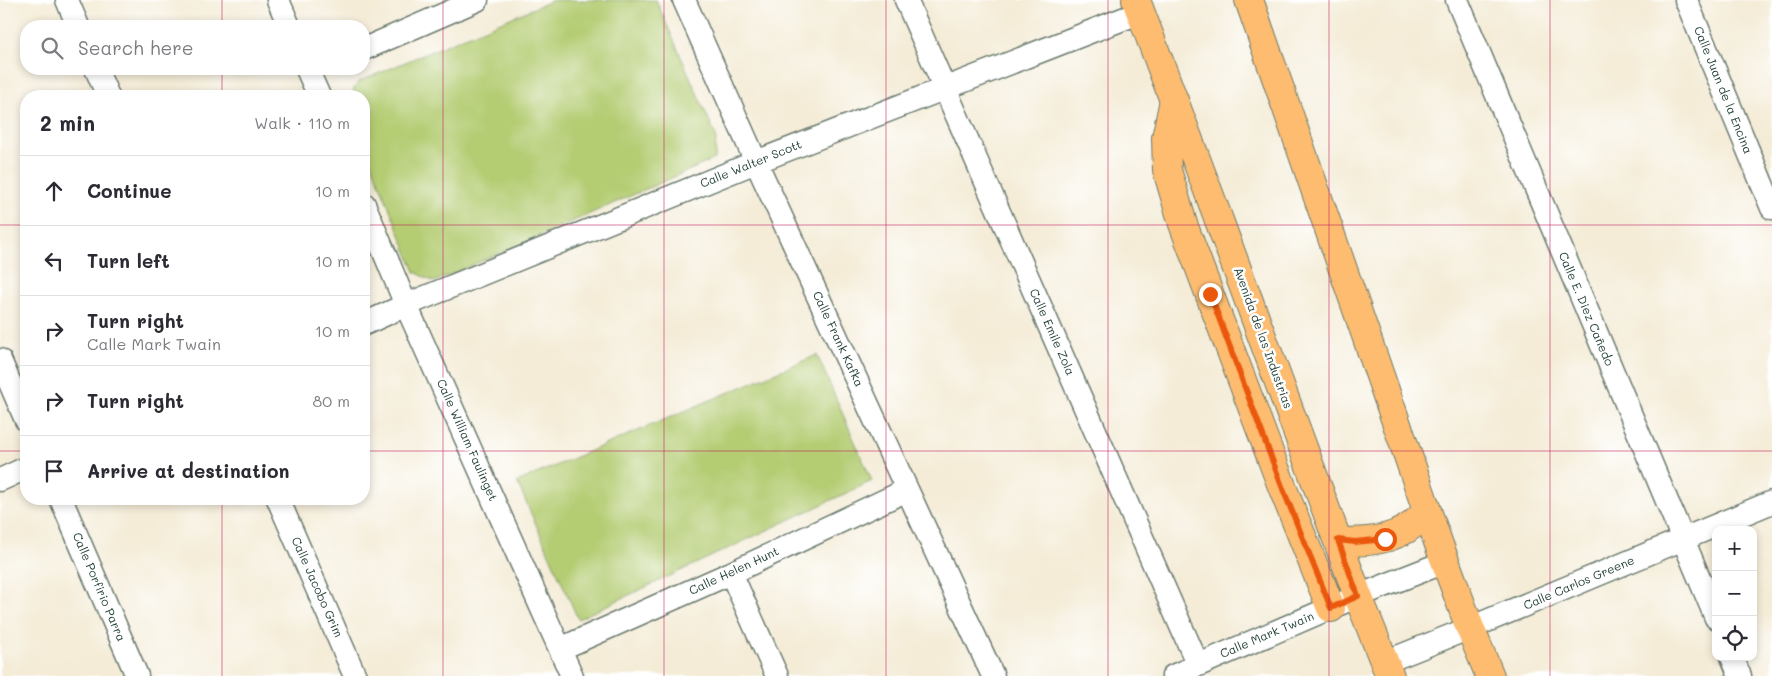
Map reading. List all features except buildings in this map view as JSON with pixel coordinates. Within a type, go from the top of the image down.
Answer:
[{"type":"main road","points":[[1249,0],[1445,562],[1490,676]]},
{"type":"main road","name":"Avenida de las Industrias","points":[[1138,6],[1387,669]]},
{"type":"main road","points":[[1174,100],[1166,138],[1167,170],[1183,224],[1283,489],[1331,608]]},
{"type":"main road","points":[[1338,540],[1355,542],[1385,539],[1408,530],[1419,522],[1428,510]]},
{"type":"street","points":[[67,0],[75,20]]},
{"type":"street","points":[[278,0],[286,20]]},
{"type":"street","points":[[370,46],[477,0]]},
{"type":"street","name":"Calle Frank Kafka","points":[[684,0],[756,162],[994,676]]},
{"type":"street","name":"Calle Emile Zola","points":[[906,0],[1198,665]]},
{"type":"street","name":"Calle E. Diez Cañedo","points":[[1457,0],[1715,616]]},
{"type":"street","name":"Calle Juan de la Encina","points":[[1686,0],[1772,208]]},
{"type":"street","name":"Calle Walter Scott","points":[[370,321],[756,162],[945,88],[1138,6]]},
{"type":"street","points":[[99,75],[105,90]]},
{"type":"street","points":[[313,75],[317,90]]},
{"type":"street","name":"Calle William Faulinget","points":[[370,218],[406,305],[572,676]]},
{"type":"street","points":[[0,360],[20,406]]},
{"type":"street","points":[[0,480],[20,471]]},
{"type":"street","name":"Calle Helen Hunt","points":[[560,649],[731,573],[907,490]]},
{"type":"street","name":"Calle Carlos Greene","points":[[1387,669],[1470,628],[1772,502]]},
{"type":"street","name":"Calle Porfirio Parra","points":[[64,505],[137,676]]},
{"type":"street","name":"Calle Jacobo Grim","points":[[281,505],[356,676]]},
{"type":"street","name":"Calle Mark Twain","points":[[1173,676],[1358,596],[1445,562]]},
{"type":"street","points":[[731,573],[778,676]]},
{"type":"street","points":[[1734,661],[1740,676]]},
{"type":"green space","points":[[553,0],[656,0],[716,136],[715,159],[434,282],[415,272],[370,160],[370,90],[353,90],[358,82]]},
{"type":"green space","points":[[817,355],[872,481],[578,619],[517,482]]},
{"type":"route","points":[[1210,294],[1283,489],[1331,608],[1358,596],[1338,540],[1369,542],[1385,539]]}]
